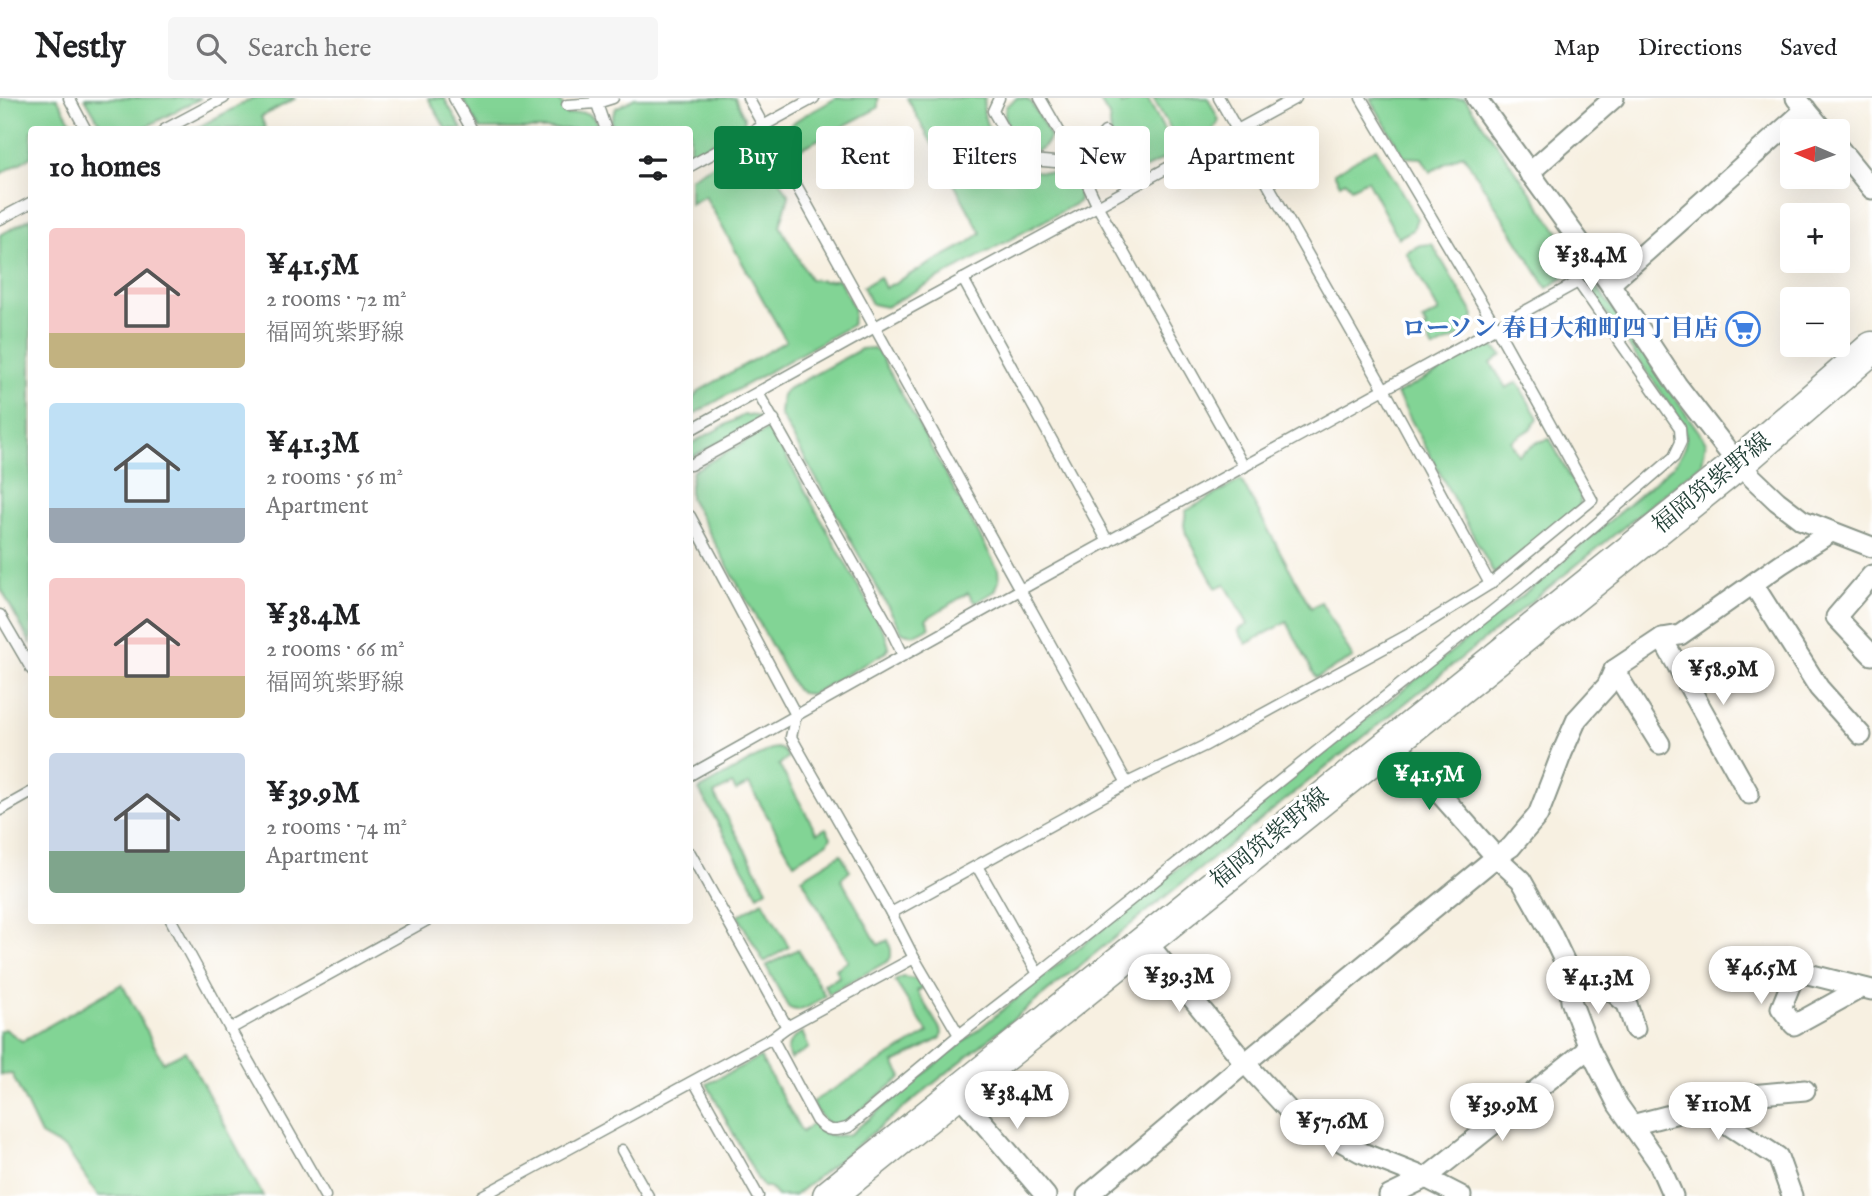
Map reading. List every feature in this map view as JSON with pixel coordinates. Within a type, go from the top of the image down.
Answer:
[{"type":"main road","name":"福岡筑紫野線","points":[[829,1196],[1738,464],[1872,348]]},
{"type":"street","points":[[1476,98],[1610,284],[1677,385],[1738,464],[1777,501],[1802,520],[1872,547]]},
{"type":"street","points":[[1529,173],[1614,98]]},
{"type":"street","points":[[1610,284],[1801,104],[1814,119]]},
{"type":"street","points":[[1850,162],[1872,189]]},
{"type":"street","points":[[1087,1196],[1245,1063],[1511,847],[1538,815],[1577,719],[1607,686],[1614,670],[1662,638],[1680,635],[1831,532]]},
{"type":"street","points":[[1872,575],[1836,617],[1872,655]]},
{"type":"street","points":[[1753,584],[1819,688],[1861,736]]},
{"type":"street","points":[[1662,638],[1749,794]]},
{"type":"street","points":[[1614,670],[1660,744]]},
{"type":"street","points":[[1393,741],[1496,857],[1521,880],[1551,933],[1567,970],[1571,1001],[1588,1048],[1618,1105],[1657,1163],[1673,1196]]},
{"type":"street","points":[[1145,940],[1245,1063],[1293,1115],[1360,1152],[1426,1178],[1461,1196]]},
{"type":"street","points":[[1567,970],[1599,980],[1627,1004],[1635,1030]]},
{"type":"street","points":[[1389,1196],[1426,1178],[1588,1048]]},
{"type":"street","points":[[1632,1125],[1751,1095],[1805,1090]]},
{"type":"street","points":[[957,1092],[1045,1196]]},
{"type":"street","points":[[1701,1107],[1778,1157],[1792,1196]]},
{"type":"lane","points":[[69,98],[84,126]]},
{"type":"lane","points":[[172,126],[224,98]]},
{"type":"lane","points":[[454,98],[470,126]]},
{"type":"lane","points":[[568,105],[613,98]]},
{"type":"lane","points":[[748,98],[763,126],[814,98]]},
{"type":"lane","points":[[999,98],[993,110],[1020,159],[1055,162]]},
{"type":"lane","points":[[1040,98],[1056,126]]},
{"type":"lane","points":[[1219,98],[1235,126]]},
{"type":"lane","points":[[1244,126],[1296,98]]},
{"type":"lane","points":[[891,913],[1127,783],[1204,746],[1406,636],[1490,584],[1592,500],[1496,327],[1361,98]]},
{"type":"lane","points":[[596,101],[605,126]]},
{"type":"lane","points":[[693,164],[714,153]]},
{"type":"lane","points":[[693,428],[1164,170]]},
{"type":"lane","points":[[798,189],[1127,783]]},
{"type":"lane","points":[[1090,189],[1244,467]]},
{"type":"lane","points":[[1270,189],[1490,584]]},
{"type":"lane","points":[[0,219],[28,204]]},
{"type":"lane","points":[[962,279],[1108,542]]},
{"type":"lane","points":[[693,773],[1578,282],[1680,428],[1681,442],[1674,457],[1535,577],[959,1035],[849,1127],[830,1131],[816,1121],[772,1038]]},
{"type":"lane","points":[[758,393],[903,655]]},
{"type":"lane","points":[[693,464],[774,419]]},
{"type":"lane","points":[[693,522],[796,715],[791,737],[959,1035]]},
{"type":"lane","points":[[0,615],[28,663]]},
{"type":"lane","points":[[0,810],[28,794]]},
{"type":"lane","points":[[693,858],[787,1027]]},
{"type":"lane","points":[[977,866],[1038,974]]},
{"type":"lane","points":[[173,924],[325,1196]]},
{"type":"lane","points":[[230,1029],[420,924]]},
{"type":"lane","points":[[482,1196],[914,958]]},
{"type":"lane","points":[[694,1081],[758,1196]]},
{"type":"lane","points":[[622,1150],[648,1196]]},
{"type":"green space","points":[[0,98],[57,98],[73,126],[28,126],[28,159],[0,174]]},
{"type":"green space","points":[[85,98],[201,98],[148,126],[101,126]]},
{"type":"green space","points":[[253,98],[296,98],[261,117],[265,126],[201,126]]},
{"type":"green space","points":[[428,98],[444,98],[460,126],[444,126]]},
{"type":"green space","points":[[462,98],[559,98],[567,115],[587,113],[598,126],[478,126]]},
{"type":"green space","points":[[635,98],[735,98],[745,120],[741,126],[714,126],[714,142],[693,153],[693,126],[612,126],[611,120],[616,108]]},
{"type":"green space","points":[[836,98],[878,98],[878,108],[844,126],[816,126],[816,141],[802,148],[802,126],[789,126]]},
{"type":"green space","points":[[907,98],[985,98],[984,117],[988,126],[928,126],[928,136]]},
{"type":"green space","points":[[1017,98],[1031,102],[1050,136],[1044,147],[1041,149],[1041,126],[1008,126],[1006,106]]},
{"type":"green space","points":[[1098,98],[1118,98],[1122,105],[1135,98],[1147,98],[1164,130],[1164,158],[1150,166],[1150,126],[1110,126],[1109,116]]},
{"type":"green space","points":[[1153,98],[1208,98],[1219,120],[1217,126],[1169,126]]},
{"type":"green space","points":[[1370,98],[1465,99],[1706,442],[1702,464],[794,1196],[777,1196],[769,1187],[763,1187],[757,1178],[707,1084],[760,1057],[802,1132],[812,1124],[830,1135],[850,1134],[1129,907],[1539,582],[1674,465],[1681,454],[1686,439],[1681,421],[1579,274],[1574,271],[1547,288],[1463,154],[1430,172],[1422,158],[1404,157]]},
{"type":"green space","points":[[1376,148],[1417,218],[1413,230],[1398,238],[1367,180],[1351,188],[1345,181],[1340,184],[1334,173]]},
{"type":"green space","points":[[714,165],[714,189],[785,189],[789,196],[780,226],[810,279],[839,279],[854,309],[852,325],[693,414],[693,398],[699,391],[786,341],[705,196],[693,202],[693,176]]},
{"type":"green space","points":[[1041,172],[1055,173],[1055,189],[1079,189],[1079,202],[886,307],[872,304],[863,287],[880,277],[885,288],[965,245],[981,233],[957,189],[1041,189]]},
{"type":"green space","points":[[28,220],[28,638],[0,587],[0,235]]},
{"type":"green space","points":[[1432,244],[1474,315],[1464,332],[1433,349],[1424,330],[1427,328],[1423,320],[1439,312],[1406,252],[1420,245]]},
{"type":"green space","points":[[1489,344],[1502,355],[1491,363],[1506,388],[1517,382],[1538,418],[1530,429],[1511,441],[1518,455],[1538,442],[1550,439],[1581,498],[1579,508],[1494,574],[1397,394]]},
{"type":"green space","points":[[873,348],[878,351],[998,569],[999,581],[995,591],[975,603],[968,593],[926,619],[930,627],[913,634],[902,632],[780,414],[782,395],[786,390],[861,349]]},
{"type":"green space","points":[[744,415],[762,419],[693,456],[693,442]]},
{"type":"green space","points":[[770,428],[885,634],[889,647],[886,652],[812,694],[801,693],[795,688],[693,503],[693,471]]},
{"type":"green space","points":[[1241,480],[1311,608],[1321,602],[1353,658],[1316,678],[1287,622],[1246,644],[1238,630],[1248,624],[1225,584],[1216,588],[1186,534],[1186,511]]},
{"type":"green space","points":[[777,748],[783,750],[788,757],[779,765],[817,833],[826,828],[831,837],[828,842],[794,863],[749,784],[736,791],[732,784],[714,794],[767,889],[758,895],[699,790]]},
{"type":"green space","points":[[841,854],[850,871],[841,879],[878,945],[888,940],[891,957],[829,994],[824,985],[839,977],[836,969],[848,961],[802,878]]},
{"type":"green space","points":[[763,901],[789,947],[764,962],[738,916]]},
{"type":"green space","points":[[798,949],[825,996],[797,1010],[788,1007],[766,966]]},
{"type":"green space","points":[[902,977],[916,979],[923,988],[917,991],[942,1032],[941,1038],[894,1063],[902,1077],[844,1123],[828,1123],[812,1102],[928,1033],[895,981]]},
{"type":"green space","points":[[122,984],[163,1062],[185,1051],[263,1196],[98,1196],[67,1150],[41,1135],[12,1074],[0,1075],[0,1031],[5,1029],[22,1041]]},
{"type":"green space","points":[[802,1032],[809,1048],[790,1059],[790,1043]]},
{"type":"place","name":"ローソン 春日大和町四丁目店","points":[[1743,329]]}]
